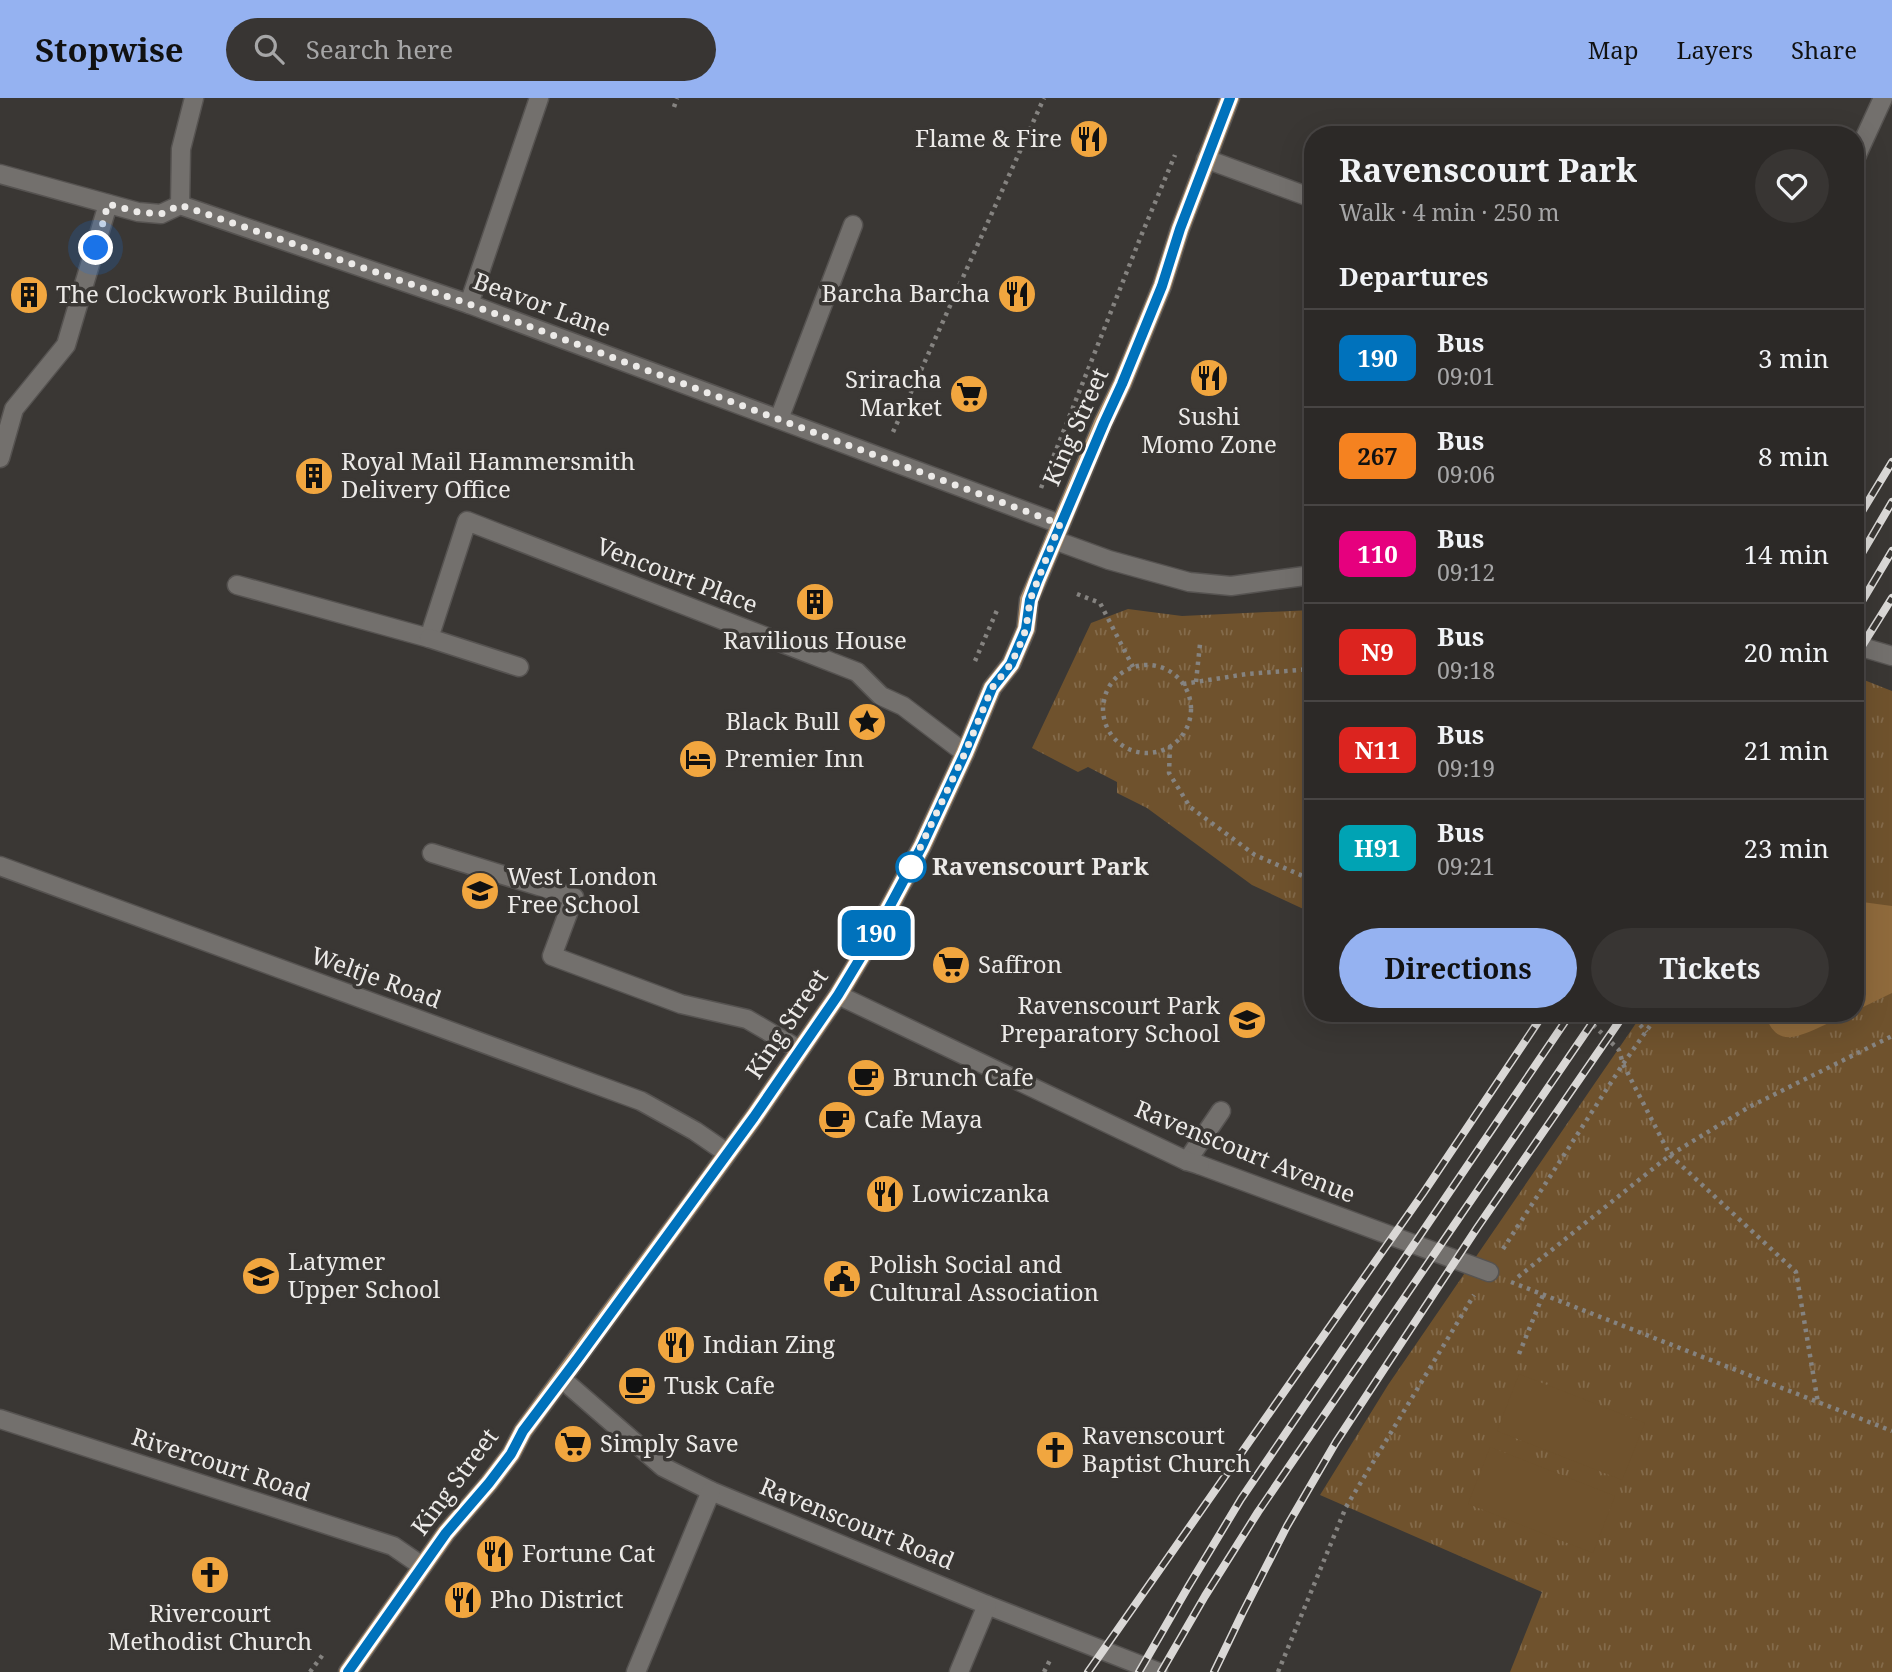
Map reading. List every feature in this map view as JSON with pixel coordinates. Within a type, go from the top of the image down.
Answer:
[{"type":"main road","name":"King Street","points":[[348,1672],[446,1533],[511,1454],[523,1431],[727,1153],[838,995],[876,932],[922,846],[992,688],[1011,664],[1019,647],[1026,629],[1030,600],[1157,298],[1230,98]]},
{"type":"street","points":[[0,174],[138,212],[161,214],[180,205],[181,149],[194,98]]},
{"type":"street","points":[[469,304],[539,98]]},
{"type":"street","points":[[1864,139],[1883,98]]},
{"type":"street","points":[[1206,159],[1304,195]]},
{"type":"street","points":[[0,458],[13,409],[66,345],[108,204]]},
{"type":"street","name":"Beavor Lane","points":[[180,205],[469,304],[882,457],[1057,532]]},
{"type":"street","points":[[779,419],[853,225]]},
{"type":"street","name":"Vencourt Place","points":[[429,638],[467,521],[857,673],[881,696],[903,706],[965,753]]},
{"type":"street","points":[[1057,532],[1109,560],[1189,582],[1231,586],[1304,576]]},
{"type":"street","points":[[237,585],[429,638],[519,667]]},
{"type":"street","points":[[1864,647],[1890,652]]},
{"type":"street","points":[[432,853],[575,897],[552,956],[681,1004],[747,1019],[800,1050]]},
{"type":"street","name":"Weltje Road","points":[[0,866],[641,1101],[695,1131],[727,1153]]},
{"type":"street","name":"Ravenscourt Avenue","points":[[838,995],[1193,1163],[1489,1272]]},
{"type":"street","points":[[1193,1163],[1221,1111]]},
{"type":"street","name":"Ravenscourt Road","points":[[562,1378],[663,1467],[710,1491],[1158,1672]]},
{"type":"street","name":"Rivercourt Road","points":[[0,1419],[393,1546],[422,1566]]},
{"type":"street","points":[[636,1672],[710,1491]]},
{"type":"street","points":[[959,1672],[988,1605]]},
{"type":"path","points":[[674,107],[677,98]]},
{"type":"path","points":[[882,457],[1044,98]]},
{"type":"path","name":"King Street","points":[[1047,474],[1178,148]]},
{"type":"path","points":[[1077,594],[1100,603],[1133,667]]},
{"type":"path","points":[[976,659],[999,604]]},
{"type":"path","points":[[1196,682],[1200,644]]},
{"type":"path","points":[[1155,666],[1166,669],[1183,684],[1190,710],[1188,724],[1181,737],[1157,752],[1142,753],[1128,749],[1115,740],[1107,728],[1103,714],[1104,699],[1119,674],[1133,667],[1155,666]]},
{"type":"path","points":[[1183,684],[1247,674],[1304,669]]},
{"type":"path","points":[[1170,746],[1169,773],[1190,807],[1255,855],[1304,876]]},
{"type":"path","points":[[1590,1022],[1619,1050],[1623,1064],[1670,1155],[1796,1272],[1818,1403]]},
{"type":"path","points":[[1637,1022],[1647,1032]]},
{"type":"path","points":[[1278,1672],[1346,1507],[1489,1272],[1623,1064],[1654,1022]]},
{"type":"path","points":[[1511,1282],[1670,1155],[1749,1107],[1892,1036]]},
{"type":"path","points":[[1489,1272],[1892,1431]]},
{"type":"path","points":[[1520,1354],[1543,1295]]},
{"type":"green space","points":[[1128,609],[1182,616],[1304,610],[1304,909],[1252,885],[1147,808],[1117,793],[1117,782],[1088,767],[1078,772],[1032,748],[1091,623]]},
{"type":"green space","points":[[1864,680],[1892,691],[1892,1672],[1510,1672],[1542,1592],[1320,1495],[1388,1385],[1637,1022],[1864,1022]]},
{"type":"green space","points":[[1519,1374],[1645,1423],[1622,1480],[1497,1431]]},
{"type":"green space","points":[[1490,1447],[1615,1496],[1593,1553],[1468,1504]]},
{"type":"shaded area","points":[[1864,902],[1892,906],[1892,993],[1864,1007]]},
{"type":"shaded area","points":[[1830,1022],[1792,1037],[1779,1035],[1769,1023]]},
{"type":"railway","points":[[1864,508],[1892,462]]},
{"type":"railway","points":[[1864,550],[1892,502]]},
{"type":"railway","points":[[1864,598],[1892,551]]},
{"type":"railway","points":[[1864,643],[1892,598]]},
{"type":"railway","points":[[1088,1672],[1424,1192],[1538,1022]]},
{"type":"railway","points":[[1139,1672],[1241,1499],[1565,1022]]},
{"type":"railway","points":[[1161,1672],[1258,1512],[1593,1022]]},
{"type":"railway","points":[[1214,1672],[1287,1526],[1336,1442],[1477,1228],[1619,1022]]},
{"type":"bus line","name":"190","points":[[348,1672],[446,1533],[511,1454],[542,1404],[754,1117],[838,995],[876,932],[922,846],[992,688],[1011,664],[1019,647],[1037,581],[1162,286],[1180,229],[1230,98]]},
{"type":"place","name":"Flame & Fire","points":[[1089,139]]},
{"type":"place","name":"Barcha Barcha","points":[[1017,294]]},
{"type":"place","name":"The Clockwork Building","points":[[29,295]]},
{"type":"place","name":"Sushi Momo Zone","points":[[1209,378]]},
{"type":"place","name":"Sriracha Market","points":[[969,394]]},
{"type":"place","name":"Royal Mail Hammersmith Delivery Office","points":[[314,476]]},
{"type":"place","name":"Ravilious House","points":[[815,602]]},
{"type":"place","name":"Black Bull","points":[[867,722]]},
{"type":"place","name":"Premier Inn","points":[[698,759]]},
{"type":"place","name":"Ravenscourt Park","points":[[911,867]]},
{"type":"place","name":"West London Free School","points":[[480,891]]},
{"type":"place","name":"Saffron","points":[[951,965]]},
{"type":"place","name":"Ravenscourt Park Preparatory School","points":[[1247,1020]]},
{"type":"place","name":"Brunch Cafe","points":[[866,1078]]},
{"type":"place","name":"Cafe Maya","points":[[837,1120]]},
{"type":"place","name":"Lowiczanka","points":[[885,1194]]},
{"type":"place","name":"Latymer Upper School","points":[[261,1276]]},
{"type":"place","name":"Polish Social and Cultural Association","points":[[842,1279]]},
{"type":"place","name":"Indian Zing","points":[[676,1345]]},
{"type":"place","name":"Tusk Cafe","points":[[637,1386]]},
{"type":"place","name":"Simply Save","points":[[573,1444]]},
{"type":"place","name":"Ravenscourt Baptist Church","points":[[1055,1450]]},
{"type":"place","name":"Fortune Cat","points":[[495,1554]]},
{"type":"place","name":"Rivercourt Methodist Church","points":[[210,1575]]},
{"type":"place","name":"Pho District","points":[[463,1600]]},
{"type":"route","points":[[96,248],[108,204],[138,212],[161,214],[180,205],[469,304],[1060,524],[1030,600],[1026,629],[1019,647],[1011,664],[992,688],[965,753],[911,867]]}]
